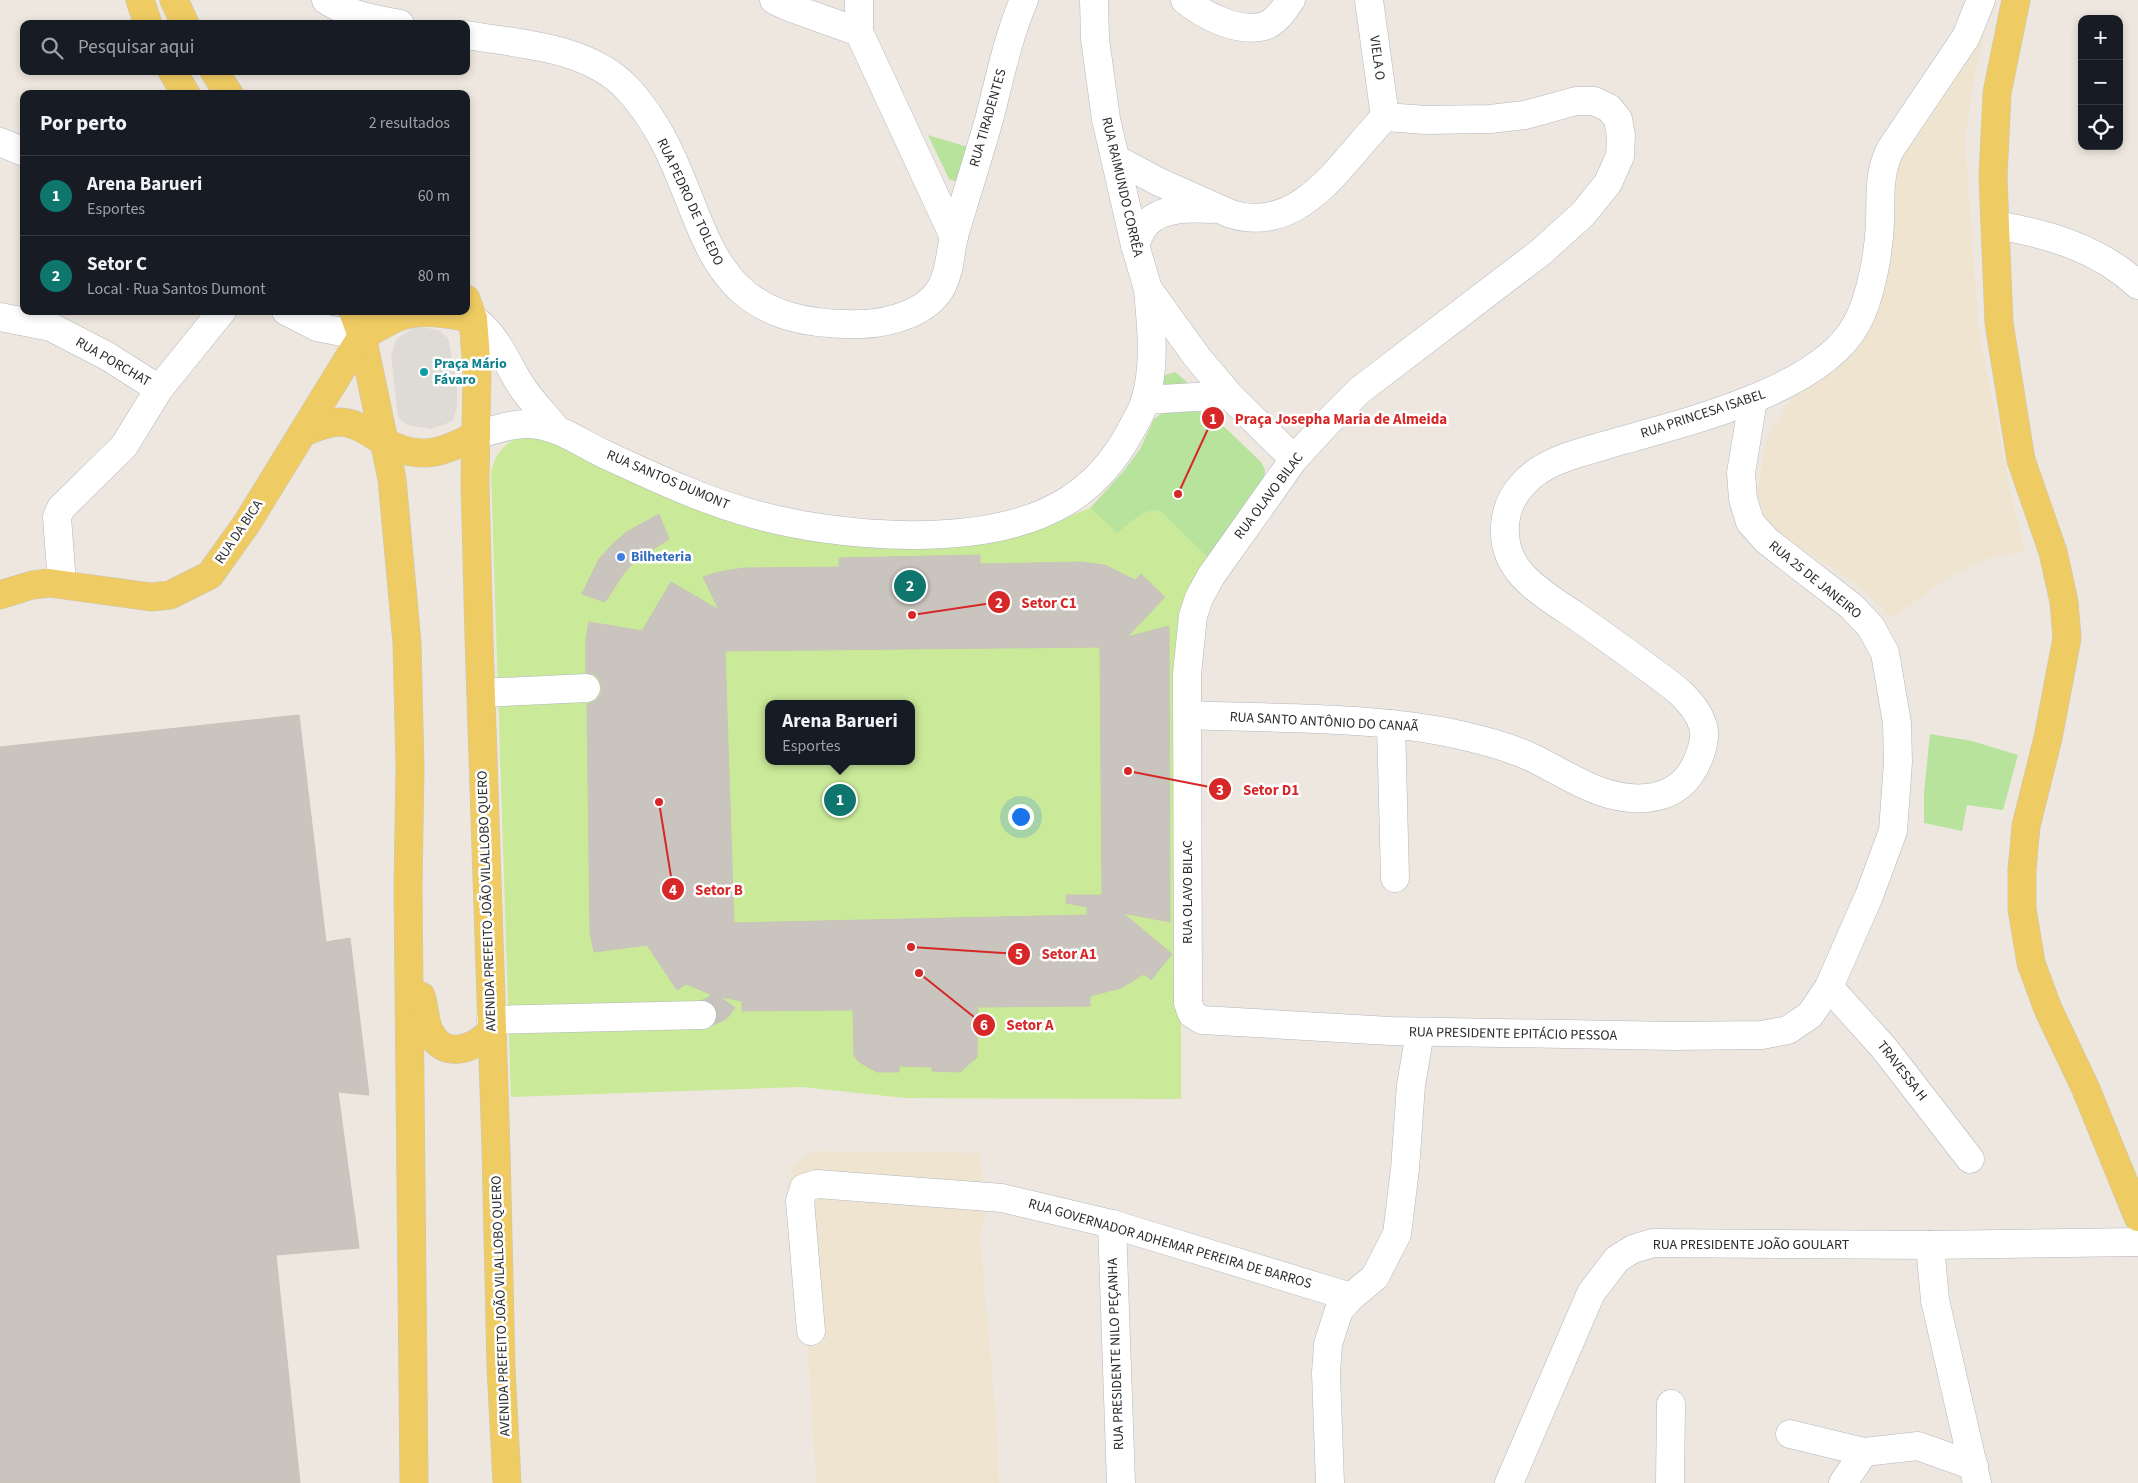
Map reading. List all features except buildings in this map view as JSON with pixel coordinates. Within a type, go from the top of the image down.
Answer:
[{"type":"main road","points":[[140,0],[147,20]]},
{"type":"main road","points":[[174,0],[183,20]]},
{"type":"main road","points":[[2015,5],[1997,93],[1993,176],[1996,225],[1996,276],[2003,357],[2021,460],[2053,552],[2064,602],[2067,638],[2048,738],[2026,826],[2022,870],[2024,926],[2031,962],[2048,1009],[2085,1087],[2138,1217]]},
{"type":"main road","points":[[174,75],[184,90]]},
{"type":"main road","points":[[217,75],[226,90]]},
{"type":"main road","name":"AVENIDA PREFEITO JOÃO VILALLOBO QUERO","points":[[470,309],[478,371],[475,483],[501,1367],[507,1483]]},
{"type":"main road","points":[[404,315],[357,324],[386,443],[393,485],[407,643],[410,768],[409,975],[414,1483]]},
{"type":"main road","name":"RUA DA BICA","points":[[0,595],[32,585],[62,583],[152,597],[170,596],[210,574],[247,524],[304,432],[357,324]]},
{"type":"main road","points":[[304,432],[322,425],[342,422],[359,426],[386,443],[412,452],[432,453],[453,448],[476,435]]},
{"type":"main road","points":[[409,975],[422,998],[430,1032],[440,1044],[451,1048],[471,1047],[483,1040],[492,1025]]},
{"type":"street","points":[[326,0],[340,9],[378,20]]},
{"type":"street","points":[[774,0],[859,32]]},
{"type":"street","points":[[859,0],[859,32],[954,237]]},
{"type":"street","name":"RUA TIRADENTES","points":[[954,237],[986,130],[1016,19],[1024,0]]},
{"type":"street","name":"RUA RAIMUNDO CORRÊA","points":[[1094,0],[1095,38],[1106,119],[1135,244],[1148,289],[1197,357],[1229,395],[1294,459]]},
{"type":"street","points":[[1185,0],[1207,16],[1228,25],[1251,26],[1266,25],[1281,15],[1291,0]]},
{"type":"street","name":"VIELA O","points":[[1369,0],[1385,117]]},
{"type":"street","points":[[1981,0],[2015,5]]},
{"type":"street","name":"RUA PRINCESA ISABEL","points":[[1705,729],[1695,708],[1674,686],[1556,602],[1523,576],[1510,556],[1504,540],[1505,522],[1510,501],[1524,482],[1542,468],[1578,454],[1753,400],[1799,377],[1830,356],[1846,340],[1858,321],[1877,248],[1880,181],[1883,166],[1890,150],[1966,37],[1981,0]]},
{"type":"street","name":"RUA PEDRO DE TOLEDO","points":[[470,36],[549,49],[579,58],[605,71],[626,88],[669,149],[712,255],[728,278],[746,296],[771,310],[811,322],[836,325],[866,324],[912,313],[928,303],[942,287],[948,271],[954,237]]},
{"type":"street","name":"RUA OLAVO BILAC","points":[[1188,1003],[1188,715],[1190,640],[1193,616],[1199,598],[1211,576],[1294,459],[1360,390],[1541,252],[1583,214],[1608,183],[1620,156],[1621,136],[1618,119],[1609,108],[1594,102],[1576,101],[1525,115],[1490,119],[1426,120],[1385,117]]},
{"type":"street","points":[[1116,159],[1151,178],[1221,210],[1242,217],[1262,218],[1296,208],[1334,174],[1385,117]]},
{"type":"street","points":[[0,142],[20,150]]},
{"type":"street","points":[[1135,244],[1144,225],[1163,213],[1179,209],[1221,210]]},
{"type":"street","points":[[1996,225],[2064,240],[2108,262],[2138,286]]},
{"type":"street","name":"RUA SANTOS DUMONT","points":[[476,435],[512,425],[531,424],[556,429],[672,485],[711,501],[752,514],[797,524],[874,534],[946,534],[982,529],[1026,519],[1066,502],[1094,481],[1118,454],[1145,400],[1151,369],[1152,334],[1148,289]]},
{"type":"street","points":[[470,309],[494,338],[525,391],[556,429]]},
{"type":"street","name":"RUA PORCHAT","points":[[0,317],[51,326],[106,356],[159,389],[219,315]]},
{"type":"street","points":[[294,315],[317,327],[357,324]]},
{"type":"street","points":[[1151,369],[1197,357]]},
{"type":"street","points":[[62,583],[58,517],[61,508],[124,446],[159,389]]},
{"type":"street","points":[[1145,400],[1229,395]]},
{"type":"street","name":"RUA 25 DE JANEIRO","points":[[1753,400],[1741,473],[1743,499],[1750,522],[1767,542],[1851,606],[1871,627],[1885,653],[1897,723],[1898,762],[1893,831],[1869,896],[1829,987]]},
{"type":"street","points":[[481,693],[586,688]]},
{"type":"street","name":"RUA SANTO ANTÔNIO DO CANAÃ","points":[[1188,715],[1421,727],[1496,743],[1537,760],[1590,789],[1638,799],[1662,797],[1680,786],[1693,769],[1702,751],[1705,729]]},
{"type":"street","points":[[1391,724],[1395,878]]},
{"type":"street","name":"RUA PRESIDENTE EPITÁCIO PESSOA","points":[[1188,1003],[1192,1014],[1202,1020],[1213,1022],[1420,1032],[1675,1036],[1762,1035],[1788,1030],[1810,1015],[1829,987]]},
{"type":"street","name":"TRAVESSA H","points":[[1829,987],[1884,1048],[1970,1159]]},
{"type":"street","points":[[492,1025],[702,1015]]},
{"type":"street","points":[[1330,1483],[1326,1373],[1328,1344],[1339,1310],[1375,1277],[1397,1234],[1405,1169],[1411,1085],[1420,1032]]},
{"type":"street","name":"RUA GOVERNADOR ADHEMAR PEREIRA DE BARROS","points":[[811,1331],[800,1201],[804,1188],[817,1184],[990,1196],[1053,1208],[1112,1224],[1351,1297]]},
{"type":"street","name":"RUA PRESIDENTE NILO PEÇANHA","points":[[1112,1224],[1121,1483]]},
{"type":"street","name":"RUA PRESIDENTE JOÃO GOULART","points":[[1509,1483],[1591,1294],[1617,1259],[1633,1249],[1653,1243],[1930,1245],[2138,1242]]},
{"type":"street","points":[[1930,1245],[1935,1300],[1975,1475]]},
{"type":"street","points":[[1670,1483],[1671,1404]]},
{"type":"street","points":[[1790,1434],[1864,1452],[1918,1446],[1975,1475]]},
{"type":"street","points":[[1843,1483],[1864,1452]]},
{"type":"shaded area","points":[[1985,28],[1973,84],[1965,142],[1978,326],[2010,490],[2025,551],[1989,558],[1950,577],[1892,618],[1856,583],[1807,551],[1787,542],[1770,527],[1757,494],[1766,440],[1790,400],[1859,341],[1881,302],[1896,157],[1978,32]]},
{"type":"shaded area","name":"Praça Mário Fávaro","points":[[415,326],[438,330],[448,338],[457,383],[457,407],[453,421],[431,429],[407,425],[398,417],[391,356],[396,340]]},
{"type":"shaded area","points":[[812,1151],[979,1153],[988,1205],[980,1234],[997,1431],[999,1483],[816,1483],[807,1334],[793,1193],[789,1182],[792,1167]]},
{"type":"green space","points":[[928,135],[968,147],[957,182],[949,179]]},
{"type":"green space","points":[[1175,372],[1187,382],[1186,391],[1162,386],[1163,376]]},
{"type":"green space","points":[[1186,408],[1213,416],[1261,462],[1265,470],[1264,480],[1208,558],[1160,511],[1142,514],[1117,534],[1090,508],[1123,472],[1140,449],[1154,419],[1168,409]]},
{"type":"green space","points":[[533,432],[692,500],[989,540],[1031,532],[1090,508],[1117,533],[1143,513],[1161,511],[1208,558],[1200,571],[1181,1014],[1181,1099],[905,1098],[802,1087],[511,1097],[491,472],[501,450],[511,441]]},
{"type":"green space","points":[[1930,734],[1972,741],[2018,755],[2003,810],[1967,805],[1962,831],[1924,823],[1924,792]]},
{"type":"tunnel","points":[[702,1015],[718,1008],[725,998]]},
{"type":"place","name":"Praça Mário Fávaro","points":[[424,372]]},
{"type":"place","name":"Praça Josepha Maria de Almeida","points":[[1178,494]]},
{"type":"place","name":"Bilheteria","points":[[621,557]]},
{"type":"place","name":"Setor C","points":[[910,586]]},
{"type":"place","name":"Setor C1","points":[[912,615]]},
{"type":"place","name":"Setor D1","points":[[1128,771]]},
{"type":"place","name":"Arena Barueri","points":[[840,800]]},
{"type":"place","name":"Setor B","points":[[659,802]]},
{"type":"place","name":"Setor A1","points":[[911,947]]},
{"type":"place","name":"Setor A","points":[[919,973]]}]
